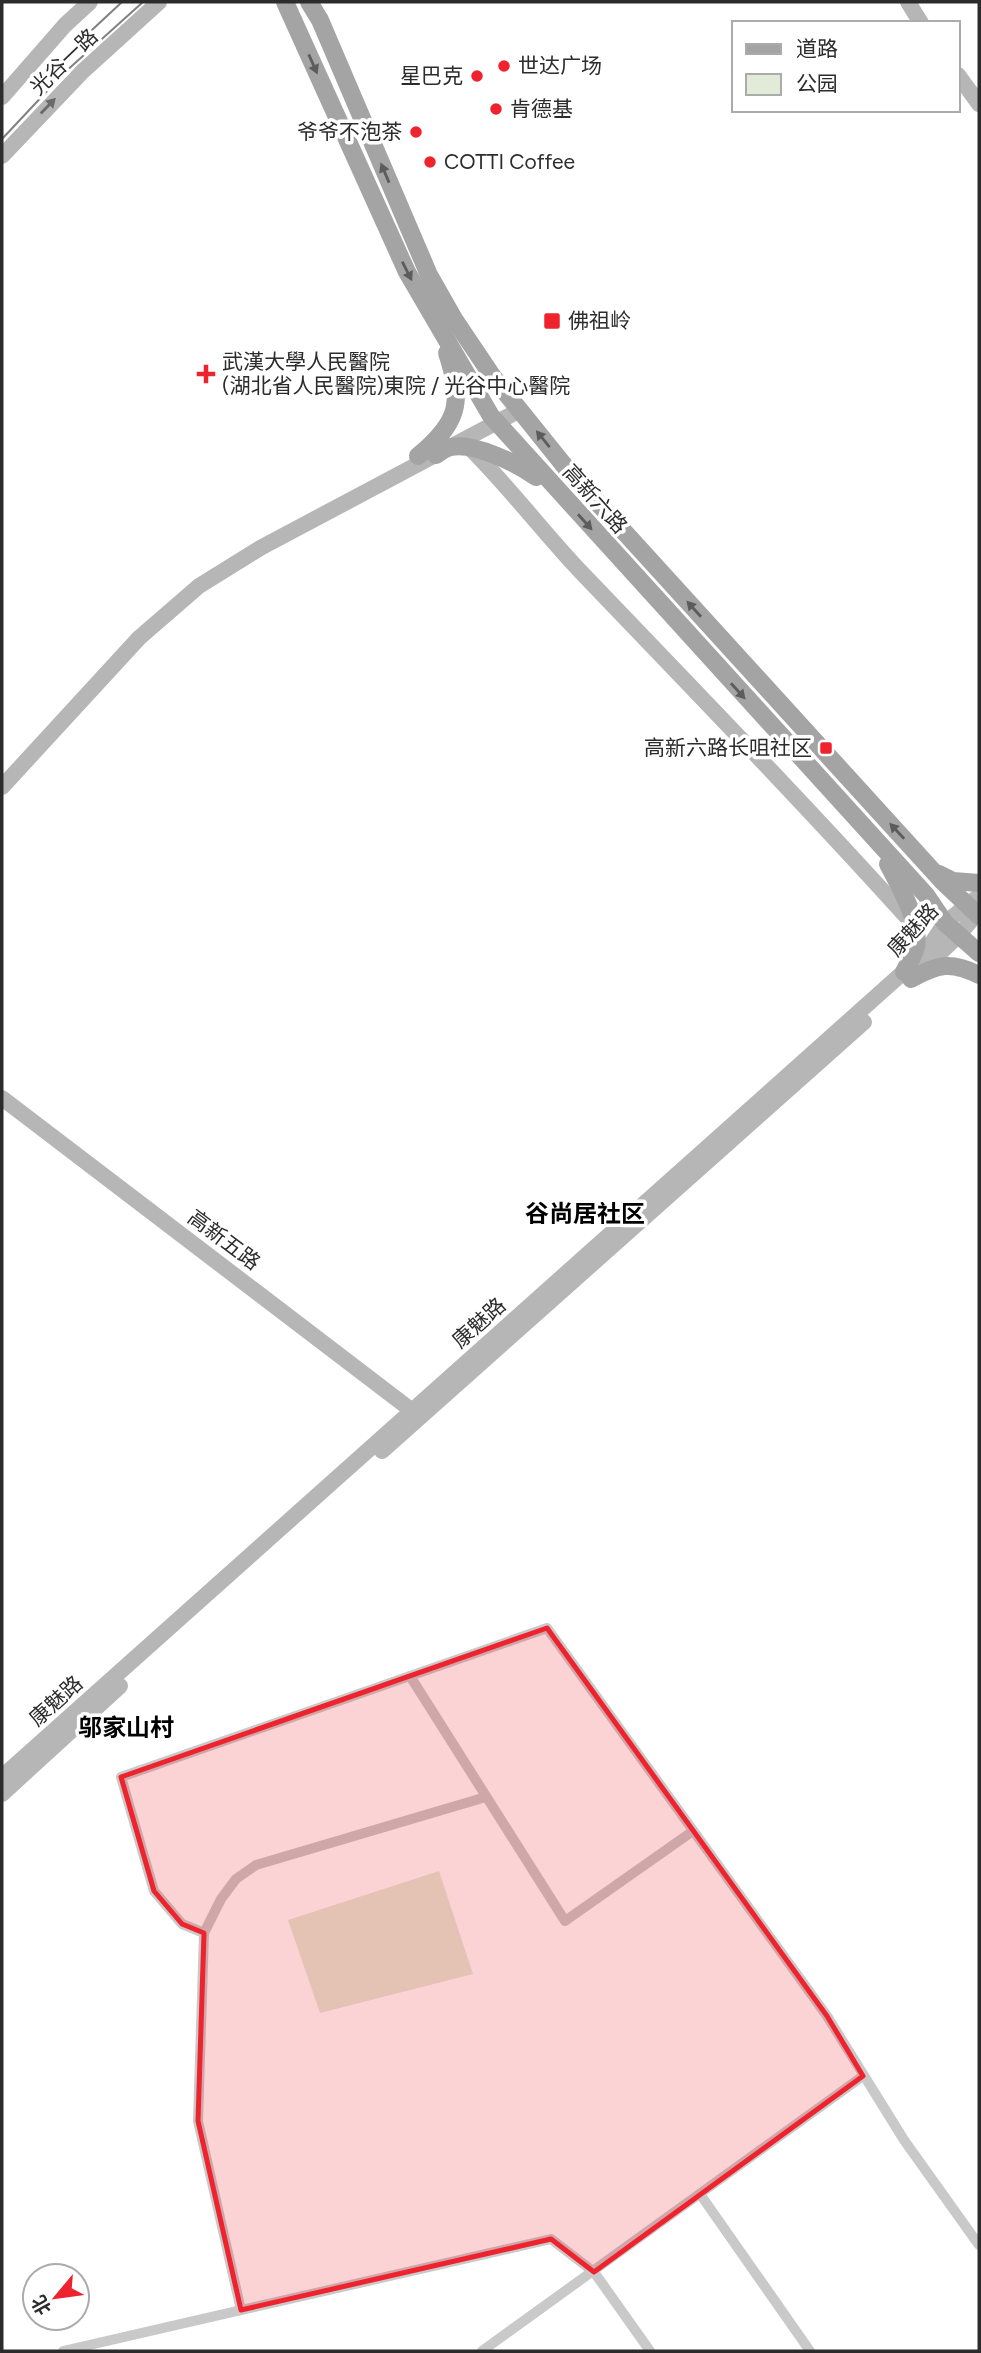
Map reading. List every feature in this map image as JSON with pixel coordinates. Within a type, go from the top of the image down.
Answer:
[{"type":"main road","name":"光谷一路","points":[[2,97],[65,25],[90,2]]},
{"type":"main road","name":"光谷一路","points":[[2,156],[83,71],[159,2]]},
{"type":"main road","name":"高新六路","points":[[285,2],[407,272],[493,419],[926,895],[945,923],[979,953]]},
{"type":"main road","name":"高新六路","points":[[311,2],[429,275],[454,319],[516,407],[567,469],[934,871],[977,908]]},
{"type":"main road","points":[[908,2],[920,21]]},
{"type":"main road","points":[[960,78],[979,104]]},
{"type":"main road","points":[[427,455],[446,430],[454,413],[455,393],[451,367],[437,323]]},
{"type":"main road","points":[[2,787],[139,638],[199,586],[262,547],[516,407]]},
{"type":"main road","points":[[2,776],[134,632],[195,580],[259,541],[427,455],[451,447],[471,449],[519,464],[561,495]]},
{"type":"main road","points":[[471,449],[497,475],[566,557],[845,848],[913,924]]},
{"type":"main road","points":[[876,842],[904,893],[913,924],[916,947],[908,975]]},
{"type":"main road","points":[[934,871],[953,881],[979,883]]},
{"type":"main road","name":"康魅路","points":[[908,975],[945,923],[977,908]]},
{"type":"main road","name":"康魅路","points":[[2,1777],[417,1413],[908,975],[960,935],[977,908]]},
{"type":"main road","points":[[908,975],[950,965],[979,975]]},
{"type":"main road","name":"高新五路","points":[[2,1098],[417,1413]]},
{"type":"main road","name":"康魅路","points":[[2,1794],[417,1413]]},
{"type":"street","points":[[204,1933],[182,1924],[154,1891],[121,1777],[547,1628],[827,2016],[904,2140],[979,2245]]},
{"type":"street","points":[[410,1676],[565,1921],[693,1831]]},
{"type":"street","points":[[241,2310],[198,2121],[204,1933],[221,1899],[236,1879],[256,1865],[486,1797]]},
{"type":"street","points":[[482,2351],[863,2076]]},
{"type":"street","points":[[700,2194],[810,2351]]},
{"type":"street","points":[[63,2351],[551,2239],[594,2272],[650,2351]]},
{"type":"highlighted area","points":[[547,1628],[827,2016],[863,2076],[594,2272],[551,2239],[241,2310],[198,2121],[204,1933],[182,1924],[154,1891],[121,1777]]},
{"type":"green space","points":[[439,1871],[473,1974],[320,2013],[288,1920]]},
{"type":"tram line","points":[[55,68],[122,2]]},
{"type":"tram line","points":[[2,139],[64,73],[143,2]]},
{"type":"place","name":"世达广场","points":[[504,66]]},
{"type":"place","name":"星巴克","points":[[477,76]]},
{"type":"place","name":"肯德基","points":[[496,109]]},
{"type":"place","name":"爷爷不泡茶","points":[[416,132]]},
{"type":"place","name":"COTTI Coffee","points":[[430,162]]},
{"type":"place","name":"佛祖岭","points":[[552,321]]},
{"type":"place","name":"武漢大學人民醫院 (湖北省人民醫院)東院 / 光谷中心醫院","points":[[206,374]]},
{"type":"place","name":"高新六路长咀社区","points":[[826,748]]},
{"type":"district","name":"谷尚居社区","points":[[585,1214]]},
{"type":"district","name":"邬家山村","points":[[126,1728]]}]
